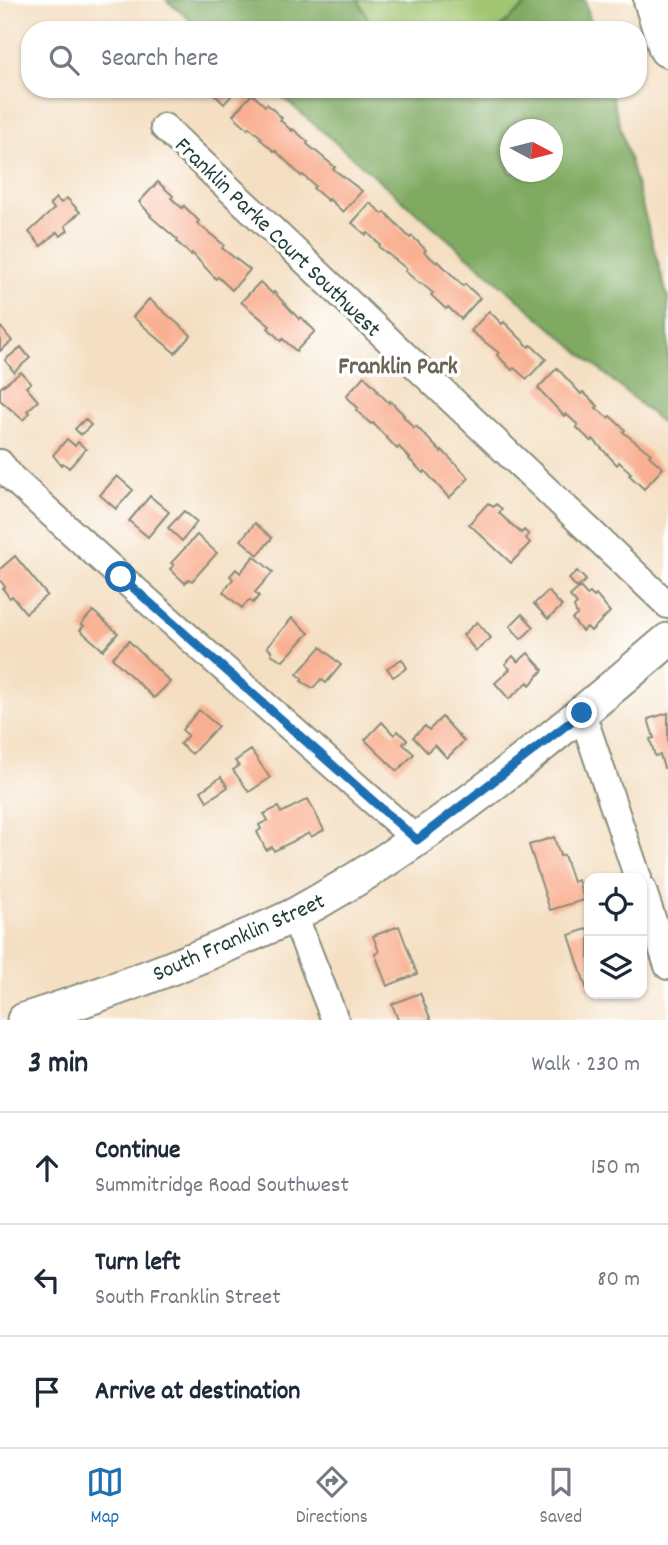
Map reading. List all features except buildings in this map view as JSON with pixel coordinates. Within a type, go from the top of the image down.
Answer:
[{"type":"highway","points":[[653,0],[668,48]]},
{"type":"main road","name":"South Franklin Street","points":[[24,1020],[208,954],[294,915],[417,840],[582,713],[668,640]]},
{"type":"street","name":"Franklin Parke Court Southwest","points":[[164,127],[668,605]]},
{"type":"street","points":[[0,463],[12,478],[121,577],[417,840]]},
{"type":"street","points":[[582,713],[636,873]]},
{"type":"street","points":[[647,903],[668,966]]},
{"type":"street","points":[[294,915],[335,1020]]},
{"type":"green space","points":[[166,0],[358,0],[369,21],[191,21]]},
{"type":"green space","points":[[358,0],[532,0],[508,21],[369,21]]},
{"type":"green space","points":[[532,0],[585,0],[591,21],[508,21]]},
{"type":"green space","points":[[283,98],[612,98],[668,299],[668,428]]},
{"type":"district","name":"Franklin Park","points":[[398,365]]},
{"type":"route","points":[[121,577],[417,840],[582,713]]}]
